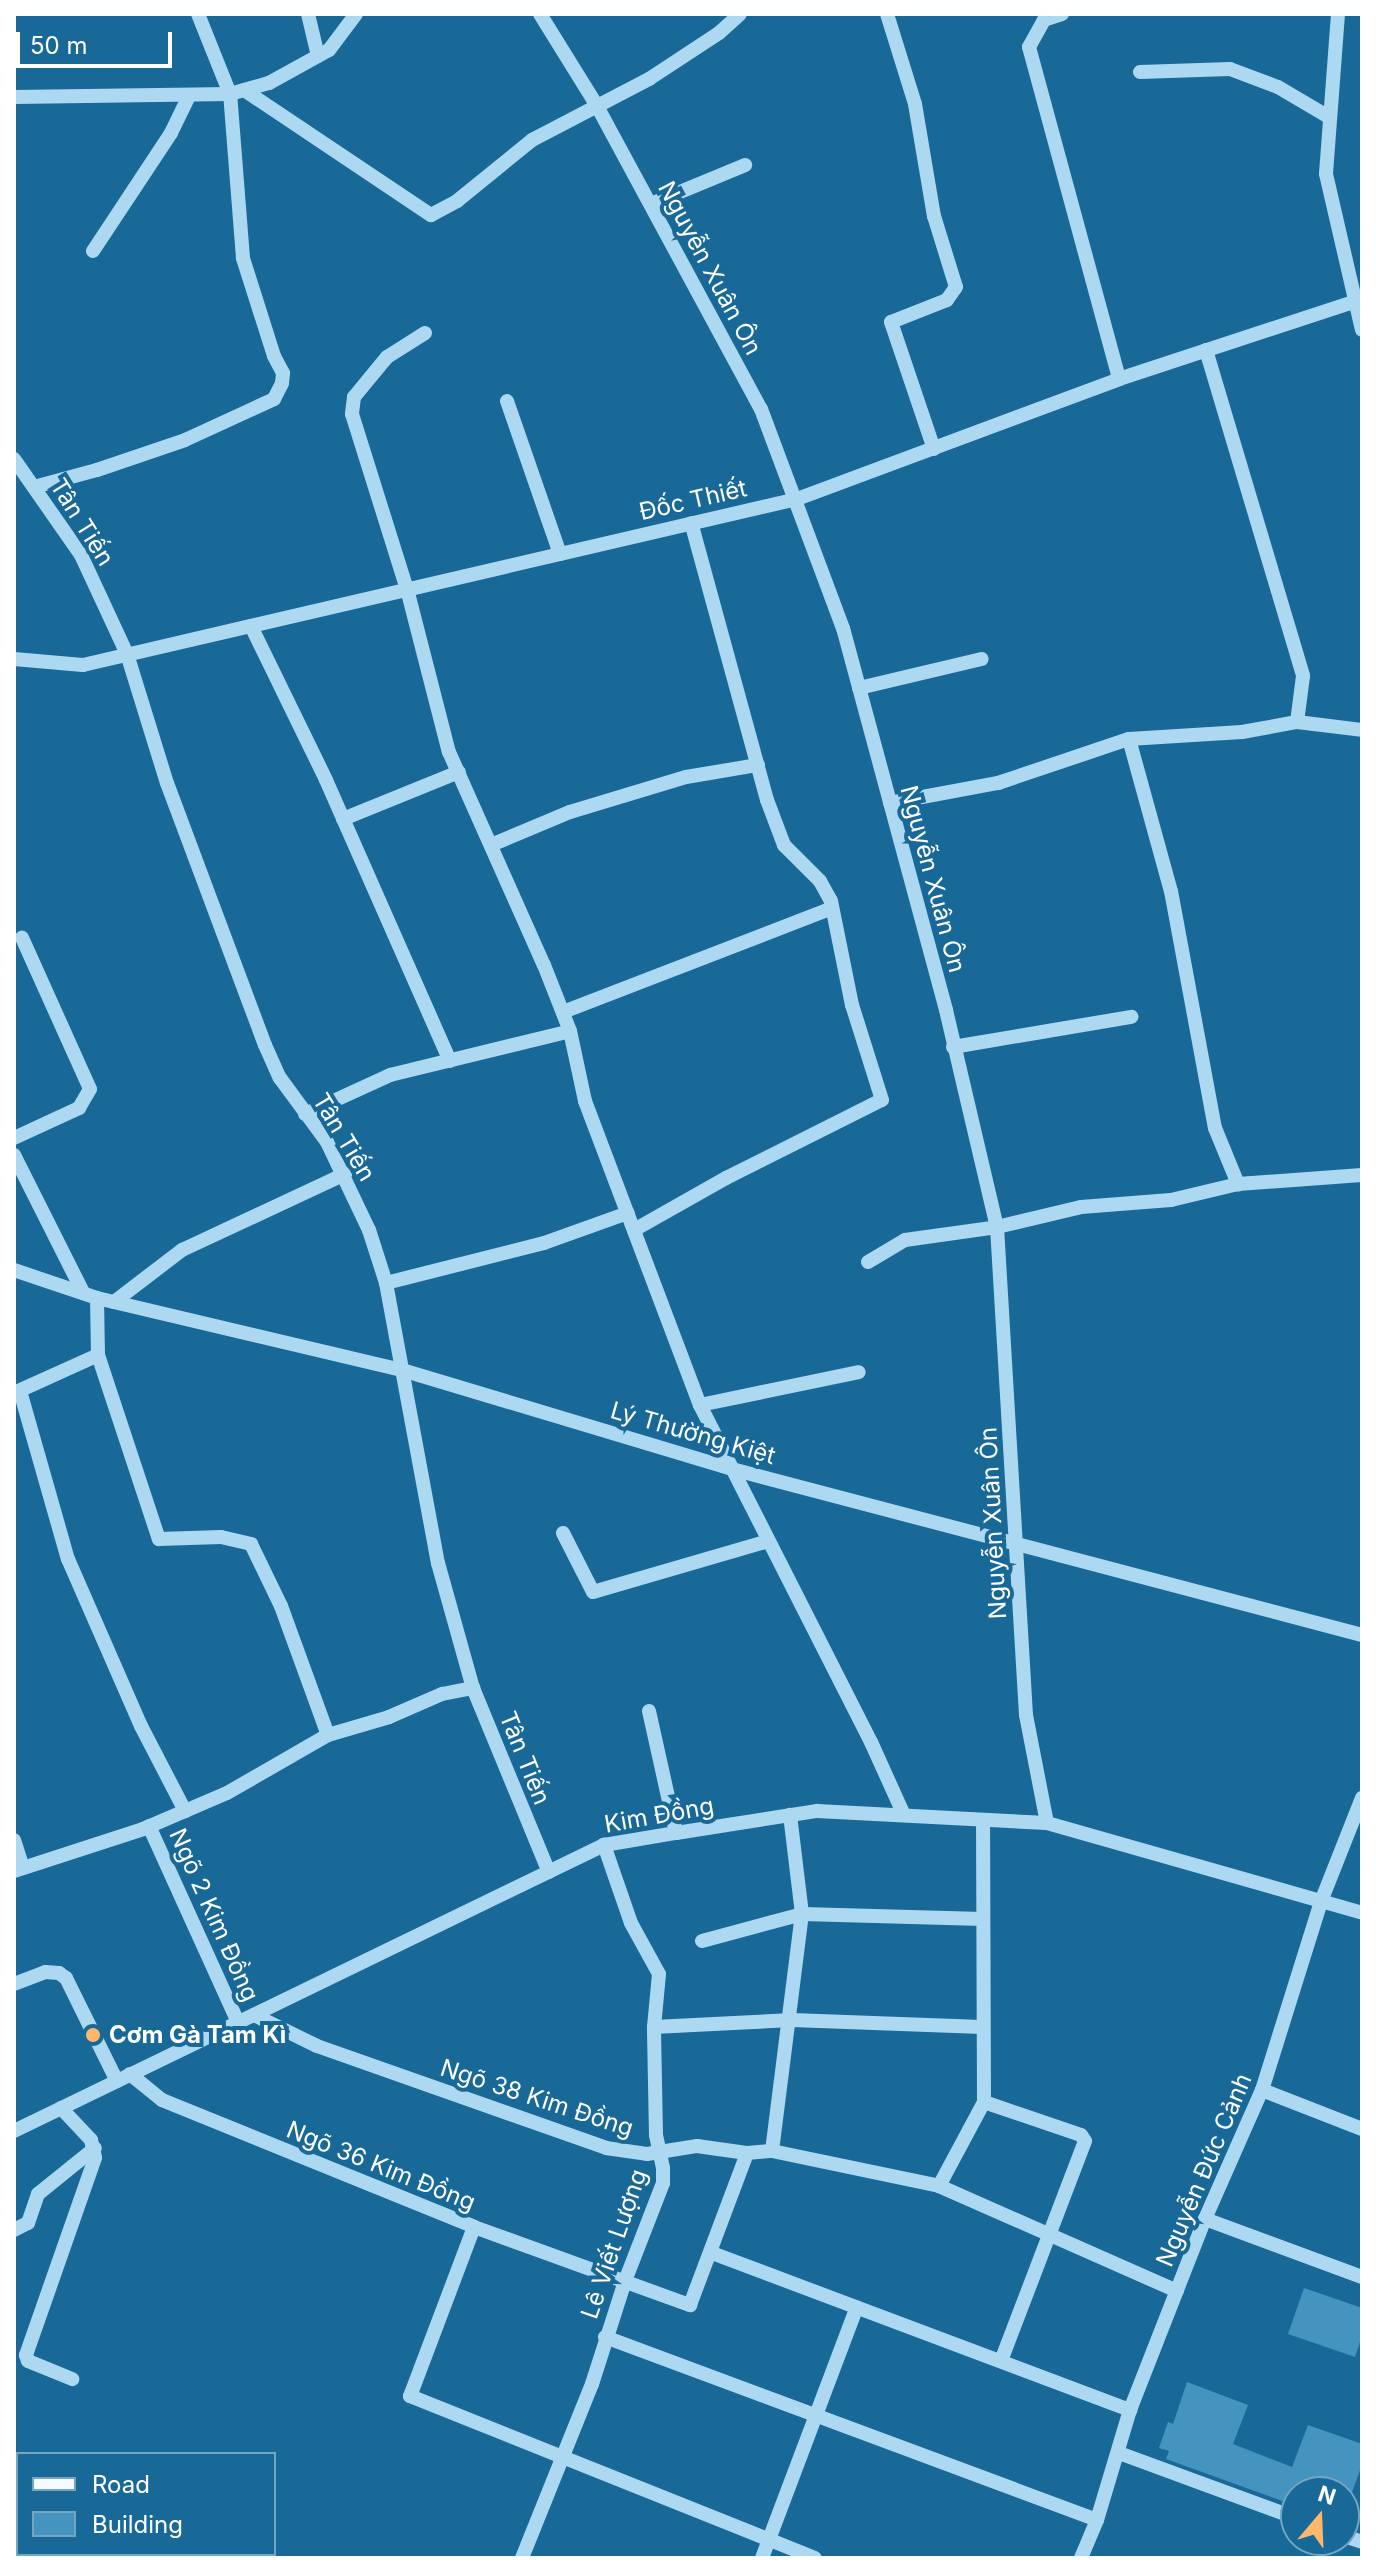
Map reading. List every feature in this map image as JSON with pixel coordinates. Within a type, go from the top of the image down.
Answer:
[{"type":"street","points":[[34,487],[97,470],[185,440],[274,399],[282,383],[283,373],[274,356],[243,258],[237,92],[198,14]]},
{"type":"street","points":[[308,14],[318,56]]},
{"type":"street","points":[[14,97],[189,96],[237,92],[269,83],[329,50],[356,14]]},
{"type":"street","name":"Nguyễn Xuân Ôn","points":[[540,14],[597,106],[761,409],[843,628],[997,1227],[1026,1715],[1047,1823]]},
{"type":"street","points":[[237,92],[431,215],[457,201],[532,140],[649,79],[719,33],[740,14]]},
{"type":"street","points":[[887,14],[915,104],[934,216],[956,287],[947,300],[891,322],[934,449]]},
{"type":"street","points":[[1062,14],[1044,20],[1029,47],[1119,379]]},
{"type":"street","points":[[1338,14],[1326,174],[1358,300],[1362,330]]},
{"type":"street","points":[[1140,72],[1230,69],[1278,87],[1329,117]]},
{"type":"street","points":[[93,251],[171,133],[189,96]]},
{"type":"street","points":[[651,204],[745,165]]},
{"type":"street","name":"Đốc Thiết","points":[[14,659],[83,665],[797,499],[1119,379],[1358,300]]},
{"type":"street","points":[[425,333],[387,357],[354,397],[352,414],[407,589],[449,752],[563,1012],[585,1101],[700,1405],[871,1742],[904,1815]]},
{"type":"street","points":[[1206,350],[1303,676],[1297,722]]},
{"type":"street","points":[[507,401],[560,554]]},
{"type":"street","name":"Tân Tiến","points":[[14,459],[81,555],[127,654],[167,783],[250,1009],[280,1078],[345,1174],[369,1230],[386,1283],[438,1563],[473,1688],[549,1872]]},
{"type":"street","points":[[634,1230],[726,1178],[882,1100],[852,1005],[832,908],[820,881],[784,845],[758,765],[691,523]]},
{"type":"street","points":[[251,626],[343,819],[450,1061]]},
{"type":"street","points":[[859,688],[982,659]]},
{"type":"street","points":[[890,803],[998,783],[1129,739],[1242,732],[1297,722],[1362,730]]},
{"type":"street","points":[[1129,739],[1171,891],[1215,1128],[1238,1184]]},
{"type":"street","points":[[491,845],[570,812],[686,777],[758,765]]},
{"type":"street","points":[[343,819],[459,772]]},
{"type":"street","points":[[563,1012],[832,908]]},
{"type":"street","points":[[14,1138],[79,1108],[90,1089],[22,938]]},
{"type":"street","points":[[953,1047],[1131,1017]]},
{"type":"street","points":[[305,1114],[390,1075],[570,1031]]},
{"type":"street","points":[[14,1155],[90,1295],[98,1355],[159,1539],[221,1537],[251,1544],[281,1606],[328,1735]]},
{"type":"street","points":[[114,1302],[182,1250],[345,1174]]},
{"type":"street","points":[[868,1262],[905,1240],[997,1227],[1081,1207],[1171,1200],[1238,1184],[1362,1175]]},
{"type":"street","points":[[386,1283],[544,1243],[628,1213]]},
{"type":"street","name":"Lý Thường Kiệt","points":[[14,1270],[114,1302],[402,1370],[732,1469],[1016,1541],[1362,1635]]},
{"type":"street","points":[[98,1355],[17,1392],[68,1559],[141,1726],[185,1811]]},
{"type":"street","points":[[700,1405],[859,1372]]},
{"type":"street","points":[[563,1533],[593,1592],[768,1541]]},
{"type":"street","points":[[14,1840],[19,1869],[149,1826],[227,1793],[328,1735],[389,1717],[442,1694],[473,1688]]},
{"type":"street","points":[[649,1711],[676,1833]]},
{"type":"street","name":"Nguyễn Đức Cảnh","points":[[1081,2558],[1097,2520],[1130,2410],[1205,2219],[1262,2090],[1322,1899],[1362,1798]]},
{"type":"street","name":"Kim Đồng","points":[[14,2131],[604,1845],[676,1833],[817,1811],[1047,1823],[1322,1899],[1362,1913]]},
{"type":"street","points":[[772,2151],[792,2020],[802,1914],[790,1815]]},
{"type":"street","points":[[939,2186],[984,2102],[983,1820]]},
{"type":"street","name":"Ngõ 2 Kim Đồng","points":[[149,1826],[238,2022]]},
{"type":"street","name":"Lê Viết Lượng","points":[[522,2558],[592,2384],[605,2337],[663,2183],[656,2135],[654,2027],[659,1974],[631,1923],[604,1845]]},
{"type":"street","points":[[702,1941],[802,1914],[983,1919]]},
{"type":"street","points":[[14,1984],[45,1972],[59,1973],[66,1978],[124,2078]]},
{"type":"street","name":"Ngõ 38 Kim Đồng","points":[[254,2015],[317,2046],[626,2153],[661,2153],[697,2146],[747,2153],[772,2151],[939,2186],[1177,2291]]},
{"type":"street","points":[[654,2027],[792,2020],[982,2027]]},
{"type":"street","name":"Ngõ 36 Kim Đồng","points":[[124,2078],[162,2100],[474,2227],[690,2305],[712,2253]]},
{"type":"street","points":[[1262,2090],[1362,2129]]},
{"type":"street","points":[[984,2102],[1081,2135],[1085,2141],[1001,2361]]},
{"type":"street","points":[[61,2108],[95,2148],[92,2172],[26,2355],[28,2361],[72,2379]]},
{"type":"street","points":[[14,2230],[28,2223],[38,2194],[95,2148]]},
{"type":"street","points":[[747,2153],[712,2253],[1130,2410]]},
{"type":"street","points":[[1205,2219],[1362,2277]]},
{"type":"street","points":[[474,2227],[410,2396],[815,2558]]},
{"type":"street","points":[[762,2558],[857,2307]]},
{"type":"street","points":[[605,2337],[1097,2520]]},
{"type":"street","points":[[1119,2453],[1280,2512]]},
{"type":"building","points":[[1304,2288],[1362,2308],[1362,2336],[1355,2357],[1288,2334]]},
{"type":"building","points":[[1187,2382],[1248,2405],[1233,2444],[1292,2467],[1308,2425],[1362,2444],[1362,2465],[1358,2476],[1280,2476],[1280,2500],[1166,2459],[1169,2451],[1159,2448],[1168,2422],[1173,2424]]},
{"type":"place","name":"Cơm Gà Tam Kì","points":[[93,2035]]}]
